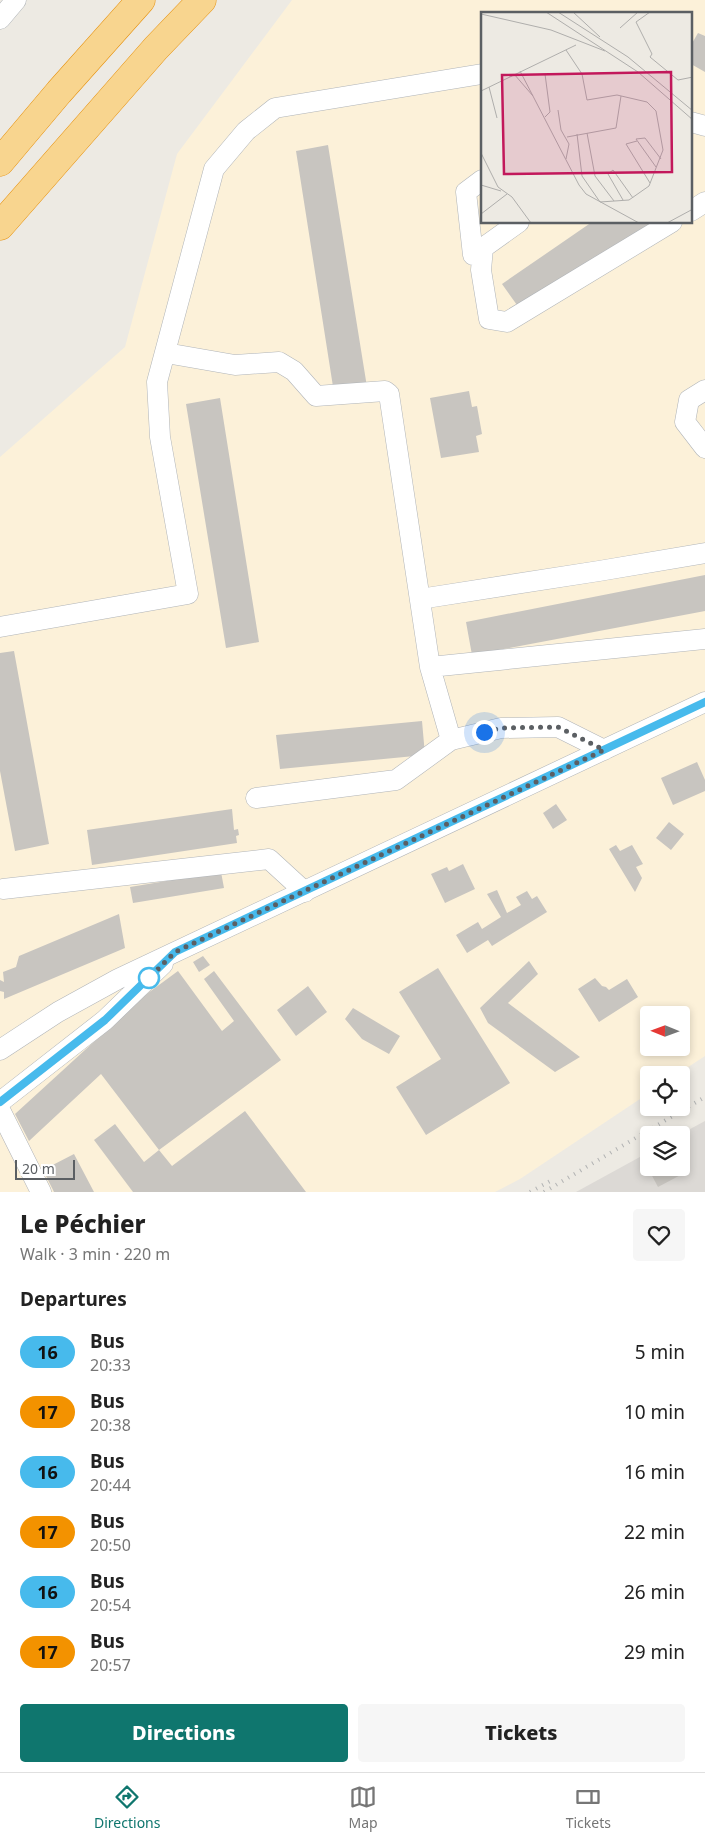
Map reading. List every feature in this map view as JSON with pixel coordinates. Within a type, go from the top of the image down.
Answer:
[{"type":"highway","points":[[0,162],[59,92],[142,0]]},
{"type":"highway","points":[[0,226],[156,48],[202,0]]},
{"type":"street","points":[[0,19],[16,0]]},
{"type":"street","points":[[0,627],[188,594],[160,437],[157,382],[214,169],[246,131],[275,108],[481,74]]},
{"type":"street","points":[[692,122],[705,126]]},
{"type":"street","points":[[481,181],[466,192],[473,255],[516,224]]},
{"type":"street","points":[[692,210],[705,202]]},
{"type":"street","points":[[483,248],[481,270],[489,319],[507,322],[669,224]]},
{"type":"street","points":[[166,353],[235,365],[279,362],[294,370],[316,396],[385,392],[389,394],[430,667],[451,740]]},
{"type":"street","points":[[705,390],[689,400],[685,422],[705,448]]},
{"type":"street","points":[[420,599],[705,553]]},
{"type":"street","points":[[430,667],[705,639]]},
{"type":"street","points":[[0,1050],[58,1012],[118,979],[705,702]]},
{"type":"street","points":[[256,798],[396,780],[451,740],[501,728],[558,727],[604,750]]},
{"type":"street","points":[[3,889],[269,859],[305,892]]},
{"type":"street","points":[[0,1102],[105,1020],[175,952]]},
{"type":"street","points":[[0,1110],[41,1192]]},
{"type":"shaded area","points":[[292,0],[705,0],[705,1056],[690,1066],[640,1066],[640,1099],[520,1179],[495,1192],[0,1192],[0,457],[125,347],[177,154]]},
{"type":"shaded area","points":[[705,1121],[705,1192],[576,1192],[640,1157],[640,1176],[690,1176],[690,1129]]},
{"type":"building","points":[[698,33],[705,36],[705,72],[692,65],[692,43]]},
{"type":"building","points":[[328,145],[367,387],[334,393],[296,151]]},
{"type":"building","points":[[589,224],[652,224],[522,312],[502,284]]},
{"type":"building","points":[[469,391],[472,407],[477,406],[482,434],[476,436],[479,452],[441,458],[430,398]]},
{"type":"building","points":[[220,398],[259,642],[226,648],[186,404]]},
{"type":"building","points":[[705,575],[705,611],[472,655],[466,622]]},
{"type":"building","points":[[14,651],[49,844],[15,851],[0,771],[0,653]]},
{"type":"building","points":[[422,721],[425,755],[280,769],[276,735]]},
{"type":"building","points":[[697,762],[705,780],[705,791],[673,805],[661,778]]},
{"type":"building","points":[[556,804],[567,820],[553,829],[543,813]]},
{"type":"building","points":[[232,809],[234,830],[238,829],[239,835],[236,836],[237,843],[92,865],[87,830]]},
{"type":"building","points":[[669,822],[684,834],[671,850],[656,838]]},
{"type":"building","points":[[616,845],[620,851],[632,845],[643,864],[636,867],[642,878],[635,892],[609,849]]},
{"type":"building","points":[[463,864],[475,889],[445,903],[431,874],[447,867],[449,871]]},
{"type":"building","points":[[221,872],[224,888],[133,903],[130,887]]},
{"type":"building","points":[[497,890],[507,913],[521,905],[516,897],[527,891],[532,899],[537,896],[547,912],[492,946],[488,940],[467,953],[456,935],[478,922],[482,929],[501,917],[487,894]]},
{"type":"building","points":[[119,914],[125,948],[4,999],[4,992],[0,991],[0,980],[4,982],[3,972],[16,967],[19,956]]},
{"type":"building","points":[[203,956],[210,965],[199,972],[193,962]]},
{"type":"building","points":[[529,961],[538,974],[508,1003],[580,1057],[555,1072],[488,1023],[480,1008]]},
{"type":"building","points":[[438,968],[510,1083],[426,1135],[396,1087],[441,1059],[399,992]]},
{"type":"building","points":[[178,971],[222,1031],[234,1021],[204,979],[214,971],[281,1060],[159,1150],[101,1074],[29,1141],[15,1114],[144,996]]},
{"type":"building","points":[[595,978],[602,986],[609,990],[627,979],[638,997],[599,1022],[578,989]]},
{"type":"building","points":[[308,986],[327,1012],[296,1036],[277,1010]]},
{"type":"building","points":[[353,1008],[400,1036],[389,1054],[362,1039],[345,1019]]},
{"type":"building","points":[[245,1111],[306,1192],[133,1192],[94,1140],[115,1124],[144,1162],[159,1150],[172,1166]]},
{"type":"building","points":[[74,1154],[94,1192],[54,1192],[43,1170]]},
{"type":"building","points":[[652,1176],[679,1176],[658,1187]]},
{"type":"railway","points":[[544,1192],[705,1097]]},
{"type":"railway","points":[[530,1192],[552,1180]]},
{"type":"bus line","name":"16","points":[[0,1102],[105,1020],[175,952],[705,702]]},
{"type":"route","points":[[149,978],[144,983],[175,952],[604,750],[558,727],[501,728],[484,732]]}]
